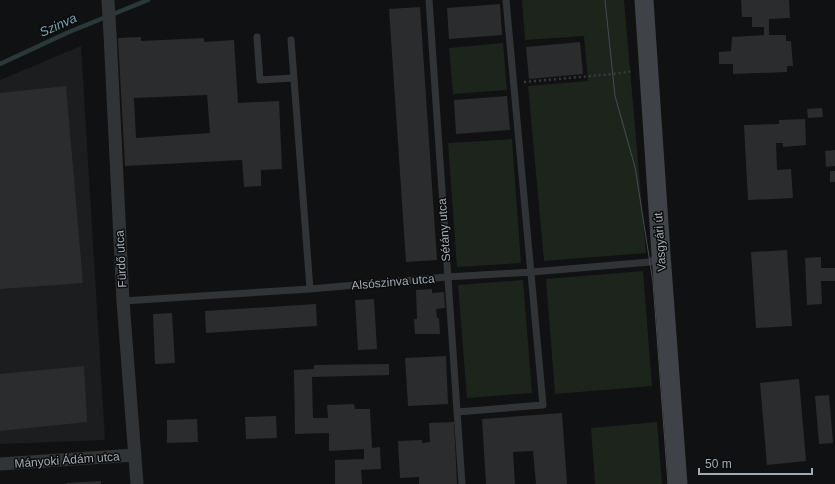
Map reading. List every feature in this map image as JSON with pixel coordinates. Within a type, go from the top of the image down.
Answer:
[{"type":"street","name":"Fürdő utca","points":[[108,0],[123,301],[137,484]]},
{"type":"street","name":"Vasgyári út","points":[[644,0],[678,484]]},
{"type":"street","name":"Mányoki Ádám utca","points":[[0,464],[135,456]]},
{"type":"lane","name":"Sétány utca","points":[[429,0],[462,484]]},
{"type":"lane","points":[[457,412],[543,405],[506,0]]},
{"type":"lane","points":[[257,38],[260,80],[294,78]]},
{"type":"lane","points":[[291,40],[310,289]]},
{"type":"lane","name":"Alsószinva utca","points":[[123,301],[310,289],[650,262],[661,254]]},
{"type":"path","points":[[513,83],[613,74],[649,68]]},
{"type":"shaded area","points":[[522,0],[624,0],[646,253],[544,261],[528,86],[588,81],[584,36],[525,40]]},
{"type":"shaded area","points":[[503,43],[507,90],[453,94],[449,48]]},
{"type":"shaded area","points":[[81,46],[105,440],[0,444],[0,80]]},
{"type":"shaded area","points":[[512,139],[521,263],[457,267],[448,143]]},
{"type":"shaded area","points":[[643,271],[652,386],[555,394],[546,279]]},
{"type":"shaded area","points":[[523,280],[532,393],[467,398],[458,285]]},
{"type":"shaded area","points":[[657,422],[662,484],[595,484],[591,428]]},
{"type":"building","points":[[741,0],[789,0],[790,18],[769,19],[769,35],[786,35],[786,41],[791,41],[793,66],[787,66],[787,72],[733,74],[733,64],[719,64],[719,52],[731,51],[732,37],[764,35],[764,27],[752,27],[752,17],[742,17]]},
{"type":"building","points":[[500,4],[502,35],[449,39],[447,8]]},
{"type":"building","points":[[420,7],[437,260],[406,262],[389,9]]},
{"type":"building","points":[[141,37],[141,41],[204,38],[204,42],[234,40],[238,103],[279,101],[282,169],[261,170],[261,186],[244,187],[242,160],[125,166],[118,38]],"holes":[[[207,95],[210,133],[136,138],[134,98]]]},
{"type":"building","points":[[580,42],[583,74],[529,79],[526,47]]},
{"type":"building","points":[[66,86],[83,283],[0,289],[0,93]]},
{"type":"building","points":[[507,96],[510,130],[456,134],[454,100]]},
{"type":"building","points":[[822,108],[823,117],[808,118],[807,109]]},
{"type":"building","points":[[805,119],[806,145],[783,147],[783,143],[776,143],[777,170],[791,169],[793,198],[748,200],[744,125],[779,124],[779,120]]},
{"type":"building","points":[[835,150],[835,166],[826,167],[825,151]]},
{"type":"building","points":[[830,171],[835,171],[835,182],[830,182]]},
{"type":"building","points":[[787,250],[792,326],[756,328],[751,252]]},
{"type":"building","points":[[821,257],[821,268],[835,268],[835,281],[821,281],[822,304],[807,305],[805,258]]},
{"type":"building","points":[[432,289],[432,293],[444,292],[445,308],[436,309],[437,318],[439,318],[440,334],[415,334],[414,319],[417,319],[416,290]]},
{"type":"building","points":[[374,299],[377,349],[358,350],[355,300]]},
{"type":"building","points":[[316,304],[317,326],[206,333],[205,311]]},
{"type":"building","points":[[172,313],[175,363],[155,364],[153,314]]},
{"type":"building","points":[[446,356],[448,404],[408,406],[405,358]]},
{"type":"building","points":[[389,364],[389,375],[312,377],[313,418],[328,418],[327,405],[354,404],[355,409],[370,409],[372,448],[380,447],[381,469],[361,470],[362,484],[335,484],[335,460],[364,459],[364,449],[329,451],[329,433],[295,434],[294,370],[314,369],[314,365]]},
{"type":"building","points":[[84,366],[87,422],[0,431],[0,374]]},
{"type":"building","points":[[799,379],[806,461],[767,465],[760,383]]},
{"type":"building","points":[[829,395],[833,443],[819,444],[815,396]]},
{"type":"building","points":[[562,413],[567,484],[536,484],[533,451],[513,452],[515,484],[486,484],[482,419]]},
{"type":"building","points":[[276,416],[277,438],[246,439],[245,417]]},
{"type":"building","points":[[197,419],[198,442],[167,443],[167,420]]},
{"type":"building","points":[[454,422],[457,484],[419,484],[419,477],[400,478],[398,441],[422,440],[422,443],[430,442],[429,423]]},
{"type":"building","points":[[101,481],[101,484],[66,483]]},
{"type":"waterway","name":"Szinva","points":[[0,64],[69,32],[148,0]]},
{"type":"tram line","points":[[605,0],[615,96],[635,167],[653,282],[668,484]]}]
